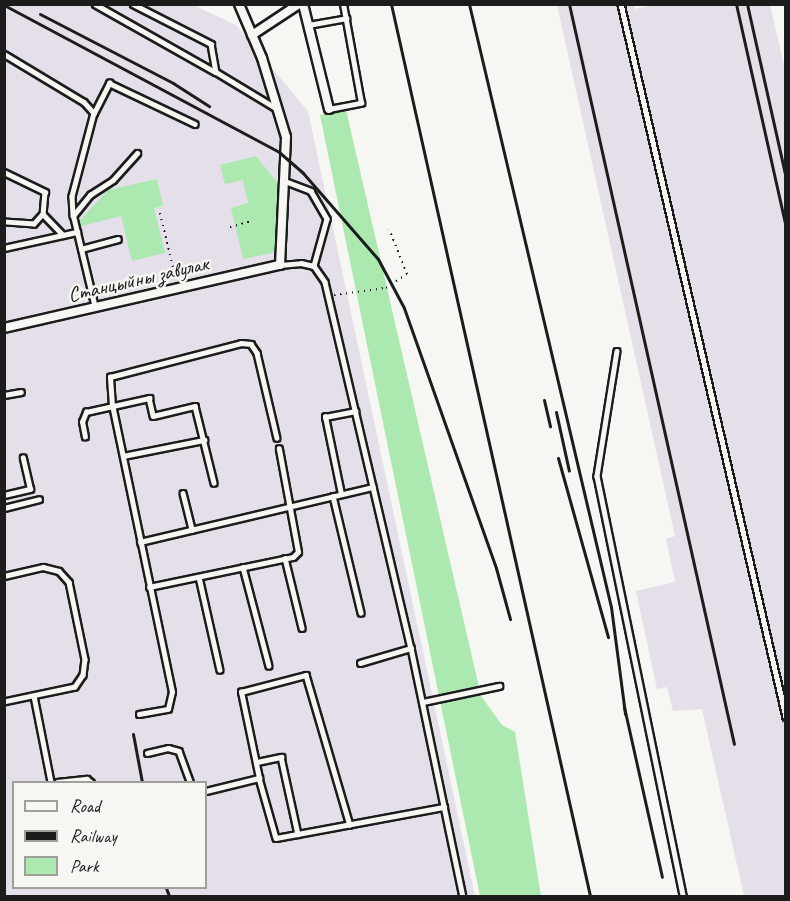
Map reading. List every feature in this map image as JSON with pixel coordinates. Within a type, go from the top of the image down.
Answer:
[{"type":"street","points":[[239,4],[279,110],[286,137],[280,265]]},
{"type":"street","points":[[252,35],[301,4],[329,109]]},
{"type":"street","name":"Станцыйны завулак","points":[[4,328],[280,265]]},
{"type":"lane","points":[[95,4],[279,110]]},
{"type":"lane","points":[[134,4],[211,44],[216,72]]},
{"type":"lane","points":[[329,109],[361,103],[343,4]]},
{"type":"lane","points":[[621,4],[786,717]]},
{"type":"lane","points":[[308,25],[346,18]]},
{"type":"lane","points":[[4,54],[84,102],[94,113]]},
{"type":"lane","points":[[95,308],[73,216],[72,196],[94,113],[109,83],[195,124]]},
{"type":"lane","points":[[73,216],[90,195],[113,180],[137,153]]},
{"type":"lane","points":[[4,172],[45,192],[42,214],[33,224],[4,222]]},
{"type":"lane","points":[[285,181],[311,190],[327,219],[314,266]]},
{"type":"lane","points":[[42,214],[63,235]]},
{"type":"lane","points":[[4,248],[77,232]]},
{"type":"lane","points":[[81,249],[118,239]]},
{"type":"lane","points":[[280,265],[301,263],[314,266],[325,282],[411,648],[463,897]]},
{"type":"lane","points":[[139,714],[168,709],[171,700],[108,382],[117,373],[241,343],[251,344],[257,353],[277,438]]},
{"type":"lane","points":[[617,351],[597,476],[683,897]]},
{"type":"lane","points":[[4,395],[21,392]]},
{"type":"lane","points":[[85,437],[83,415],[112,406],[149,398],[153,416],[195,406],[214,483]]},
{"type":"lane","points":[[341,494],[325,417],[355,411]]},
{"type":"lane","points":[[123,456],[204,440]]},
{"type":"lane","points":[[149,587],[285,558],[298,552],[299,542],[279,449]]},
{"type":"lane","points":[[4,495],[30,489],[22,458]]},
{"type":"lane","points":[[140,542],[373,487]]},
{"type":"lane","points":[[183,493],[192,530]]},
{"type":"lane","points":[[333,496],[361,613]]},
{"type":"lane","points":[[4,508],[39,499]]},
{"type":"lane","points":[[285,558],[302,628]]},
{"type":"lane","points":[[4,576],[43,567],[58,571],[69,582],[85,658],[83,675],[75,687],[4,702]]},
{"type":"lane","points":[[243,567],[269,666]]},
{"type":"lane","points":[[199,576],[220,670]]},
{"type":"lane","points":[[360,663],[411,648]]},
{"type":"lane","points":[[312,674],[241,692],[259,778],[276,838],[444,807]]},
{"type":"lane","points":[[306,675],[350,825]]},
{"type":"lane","points":[[423,702],[499,686]]},
{"type":"lane","points":[[34,696],[51,781]]},
{"type":"lane","points":[[147,753],[168,748],[179,751],[189,781]]},
{"type":"lane","points":[[257,762],[280,757],[298,834]]},
{"type":"lane","points":[[207,791],[259,778]]},
{"type":"lane","points":[[72,781],[87,779],[89,781]]},
{"type":"path","points":[[160,213],[177,288]]},
{"type":"path","points":[[230,227],[252,221]]},
{"type":"path","points":[[328,296],[386,288],[407,273],[389,229]]},
{"type":"shaded area","points":[[656,4],[770,5],[786,74],[785,896],[744,896],[702,709],[673,711],[667,687],[657,689],[636,591],[675,582],[666,539],[675,536],[557,5],[634,5],[635,9]]},
{"type":"shaded area","points":[[5,5],[193,5],[236,25],[308,111],[475,896],[5,896]]},
{"type":"green space","points":[[346,110],[481,696],[502,725],[515,732],[541,896],[480,896],[320,115]]},
{"type":"green space","points":[[256,156],[280,186],[276,246],[272,253],[243,259],[231,208],[248,203],[243,180],[225,184],[220,165]]},
{"type":"green space","points":[[157,179],[163,206],[154,208],[165,253],[132,261],[121,216],[73,228],[108,190]]},
{"type":"railway","points":[[391,4],[590,896]]},
{"type":"railway","points":[[469,4],[611,607],[625,714]]},
{"type":"railway","points":[[569,4],[734,744]]},
{"type":"railway","points":[[736,4],[786,227]]},
{"type":"railway","points":[[747,4],[786,179]]},
{"type":"railway","points":[[4,5],[279,152],[303,173],[378,259],[404,308],[496,568],[510,619]]},
{"type":"railway","points":[[40,14],[173,83],[209,106]]},
{"type":"railway","points":[[544,400],[550,426]]},
{"type":"railway","points":[[556,412],[569,471]]},
{"type":"railway","points":[[558,458],[608,637]]},
{"type":"railway","points":[[624,707],[662,877]]},
{"type":"railway","points":[[133,734],[142,781]]},
{"type":"railway","points":[[166,889],[169,896]]}]
